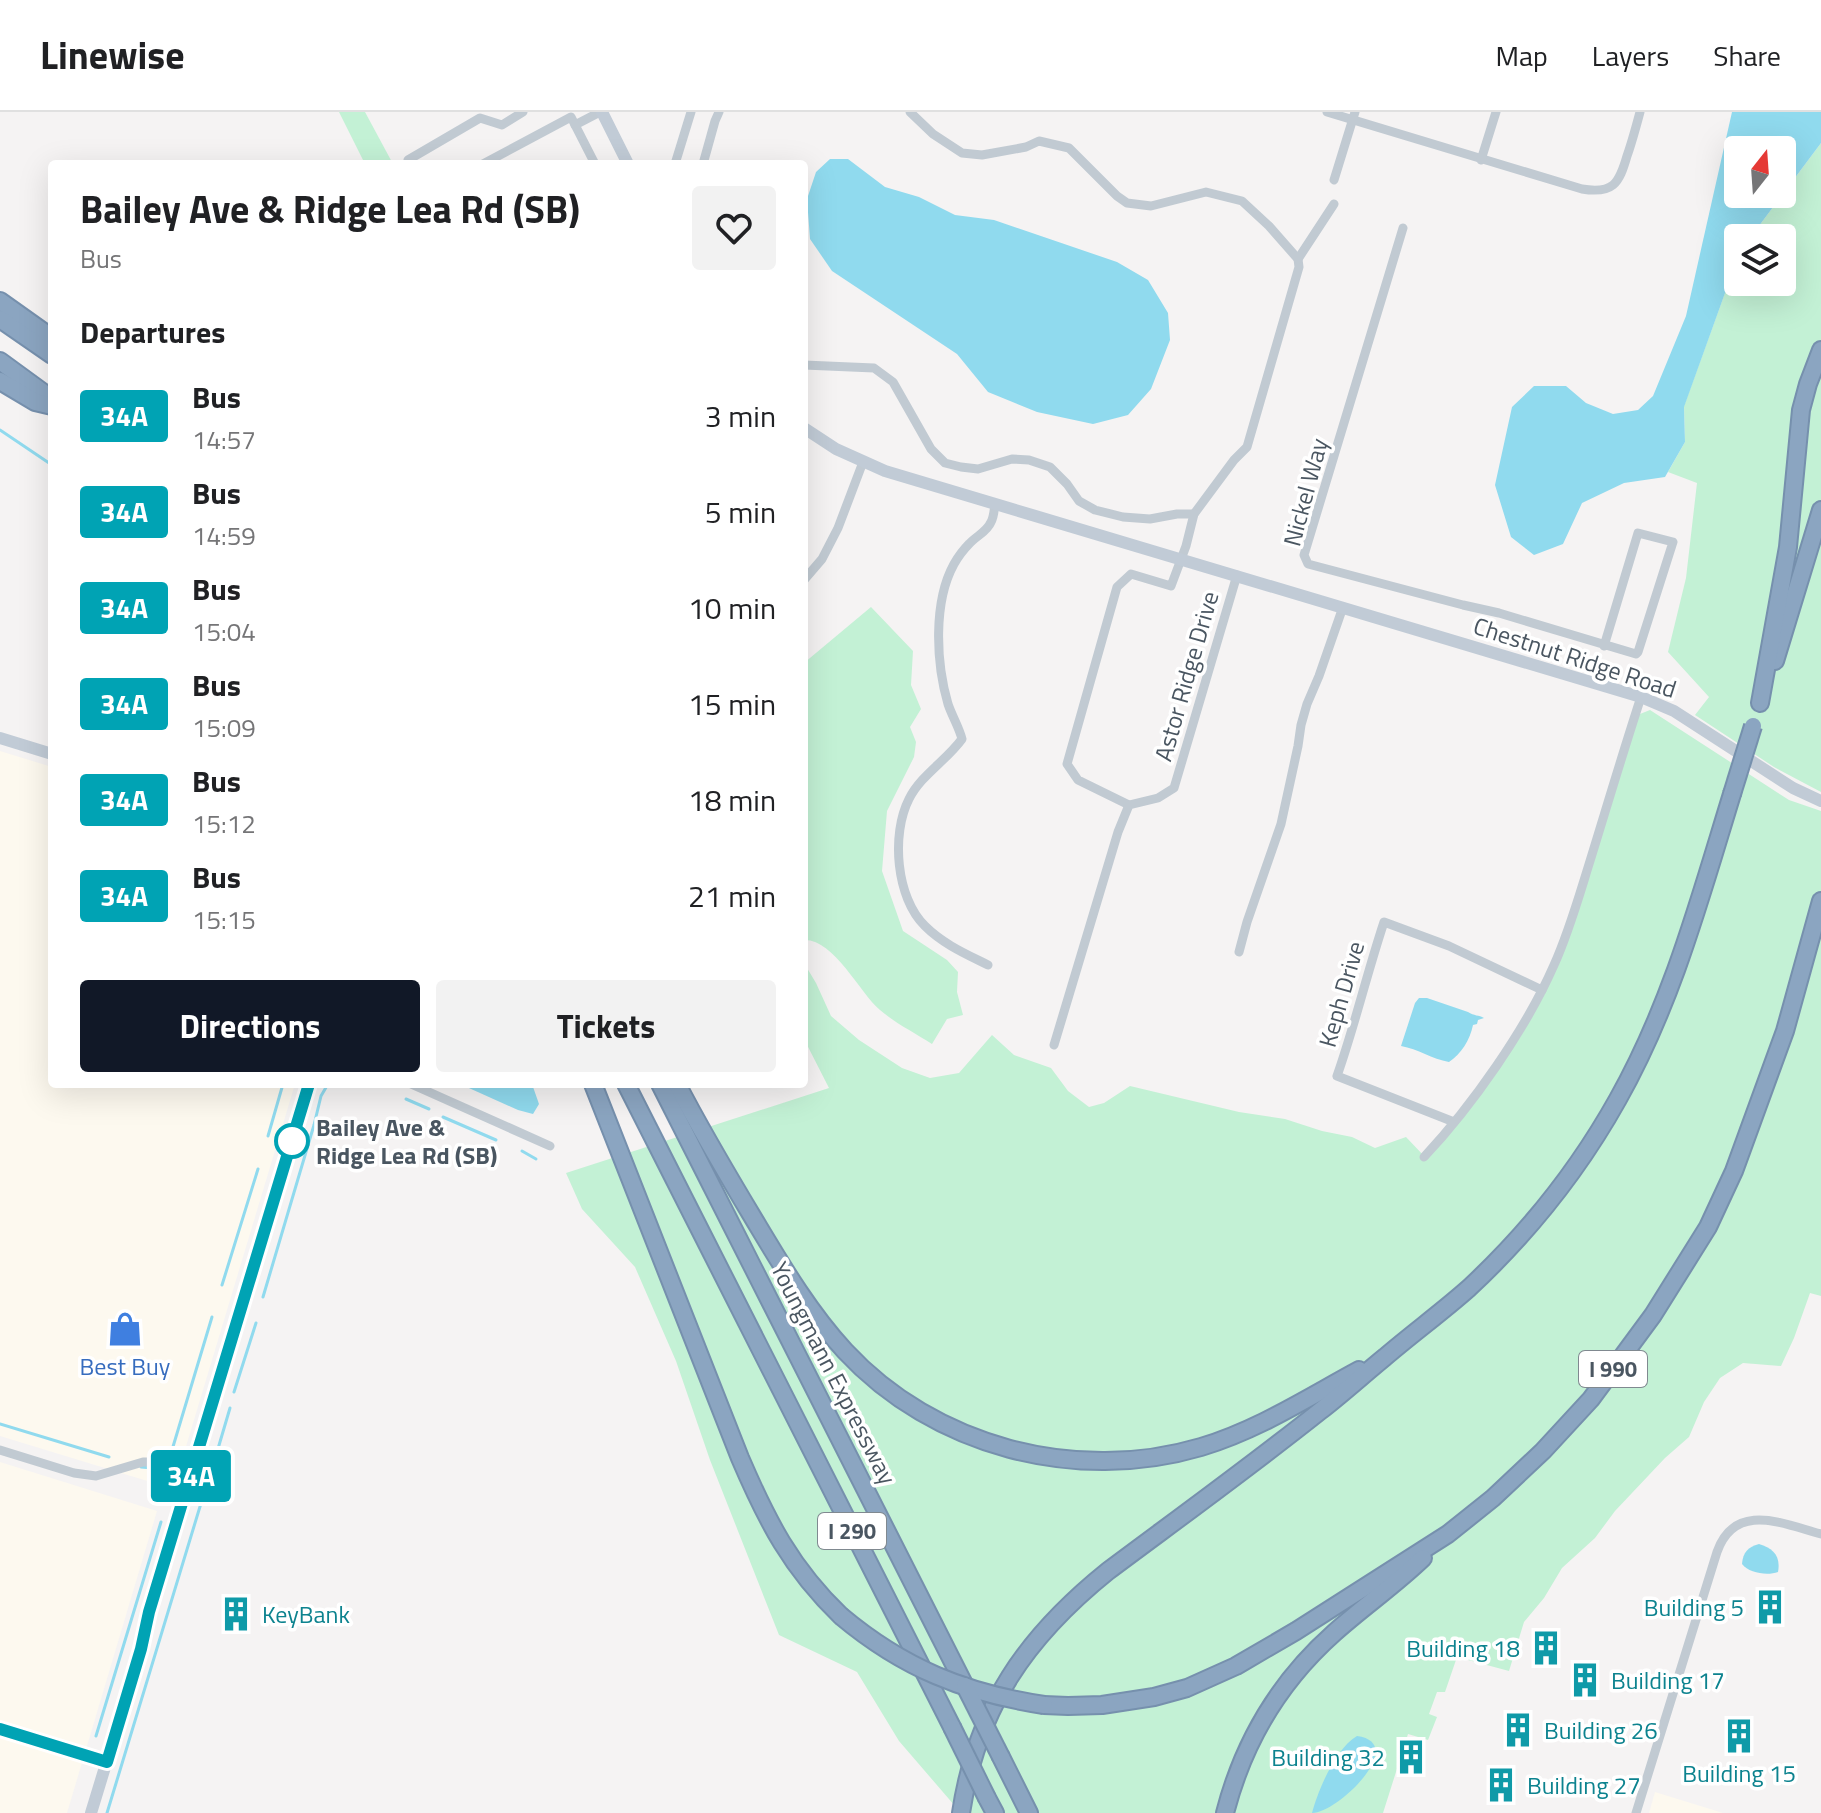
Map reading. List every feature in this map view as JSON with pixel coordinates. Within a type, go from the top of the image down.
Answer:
[{"type":"highway","points":[[0,301],[48,335]]},
{"type":"highway","points":[[0,319],[48,352]]},
{"type":"highway","points":[[1760,703],[1788,547],[1801,410],[1821,350]]},
{"type":"highway","points":[[0,361],[48,396]]},
{"type":"highway","points":[[0,381],[35,402],[48,405]]},
{"type":"highway","points":[[961,1813],[972,1761],[996,1701],[1019,1662],[1053,1619],[1108,1571],[1322,1410],[1456,1299],[1512,1244],[1574,1169],[1613,1108],[1642,1053],[1673,981],[1821,510]]},
{"type":"highway","name":"I 990","points":[[1448,1534],[1518,1475],[1591,1399],[1653,1315],[1708,1227],[1734,1171],[1785,1031],[1821,901]]},
{"type":"highway","points":[[595,1088],[740,1458],[777,1537],[797,1567],[841,1616],[887,1651],[917,1668],[950,1683],[1044,1705],[1083,1706],[1154,1697],[1203,1681],[1244,1662],[1448,1534]]},
{"type":"highway","name":"I 290","points":[[628,1088],[991,1806]]},
{"type":"highway","name":"Youngmann Expressway","points":[[662,1088],[1029,1813]]},
{"type":"highway","points":[[679,1088],[768,1243],[811,1311],[833,1338],[857,1364],[898,1397],[935,1420],[975,1438],[1017,1451],[1061,1459],[1112,1461],[1165,1456],[1216,1442],[1265,1422],[1388,1354]]},
{"type":"highway","points":[[1225,1813],[1245,1753],[1288,1681],[1335,1632],[1407,1573],[1448,1534]]},
{"type":"street","points":[[408,160],[479,115],[502,125],[523,112]]},
{"type":"street","points":[[575,125],[601,112],[626,160]]},
{"type":"street","points":[[676,160],[691,112]]},
{"type":"street","points":[[704,160],[719,112]]},
{"type":"street","points":[[910,112],[933,134],[962,153],[982,155],[1026,147],[1039,141],[1069,148],[1127,203],[1151,206],[1206,192],[1242,201],[1298,259],[1299,267],[1247,447],[1194,514],[1181,560]]},
{"type":"street","points":[[1327,112],[1354,116],[1481,160],[1597,192],[1612,186],[1622,174],[1640,112]]},
{"type":"street","points":[[1481,160],[1496,112]]},
{"type":"street","points":[[1334,180],[1354,116]]},
{"type":"street","points":[[490,160],[571,117],[593,160]]},
{"type":"street","points":[[1298,259],[1334,204]]},
{"type":"street","name":"Nickel Way","points":[[1403,228],[1304,555],[1308,564],[1499,613],[1604,646],[1636,654],[1673,542],[1638,533],[1604,646]]},
{"type":"street","points":[[808,365],[874,368],[893,382],[931,449],[945,463],[978,469],[1012,459],[1029,460],[1050,467],[1079,501],[1095,510],[1150,519],[1194,514]]},
{"type":"street","name":"Chestnut Ridge Road","points":[[808,431],[836,449],[885,471],[1641,697],[1674,711],[1793,788],[1821,801]]},
{"type":"street","points":[[808,575],[822,559],[839,525],[863,462]]},
{"type":"street","points":[[988,965],[954,948],[924,925],[908,901],[899,863],[899,834],[909,799],[962,739],[949,706],[939,661],[938,620],[954,565],[970,543],[986,530],[992,521],[995,504]]},
{"type":"street","name":"Astor Ridge Drive","points":[[1181,560],[1171,586],[1131,574],[1117,587],[1067,764],[1078,780],[1129,805],[1158,798],[1174,788],[1237,575]]},
{"type":"street","points":[[1239,952],[1281,824],[1307,704],[1343,607]]},
{"type":"street","points":[[1424,1157],[1503,1055],[1555,964],[1641,697]]},
{"type":"street","points":[[0,738],[48,753]]},
{"type":"street","points":[[1054,1045],[1118,832],[1129,805]]},
{"type":"street","name":"Keph Drive","points":[[1454,1122],[1337,1076],[1384,922],[1449,946],[1542,990]]},
{"type":"street","points":[[91,1813],[308,1088]]},
{"type":"street","points":[[420,1088],[550,1146]]},
{"type":"street","points":[[0,1450],[74,1473],[96,1476],[143,1462],[173,1462],[193,1469]]},
{"type":"street","points":[[1636,1813],[1723,1539],[1739,1524],[1761,1519],[1821,1534]]},
{"type":"shaded area","points":[[0,751],[48,766],[48,1088],[294,1088],[175,1483],[167,1487],[0,1436]]},
{"type":"shaded area","points":[[0,1462],[157,1511],[67,1813],[0,1813]]},
{"type":"shaded area","points":[[1655,1792],[1723,1813],[1649,1813]]},
{"type":"green space","points":[[339,112],[365,112],[391,160],[363,160]]},
{"type":"green space","points":[[1821,143],[1821,792],[1774,767],[1695,715],[1709,697],[1668,652],[1686,578],[1697,483],[1668,472],[1685,442],[1684,406],[1724,296],[1796,296],[1796,224],[1760,224],[1772,208],[1796,208],[1796,176]]},
{"type":"green space","points":[[871,607],[913,651],[911,685],[921,709],[910,727],[916,742],[914,757],[887,811],[882,871],[903,931],[947,960],[958,972],[957,992],[963,1015],[947,1019],[932,1044],[880,1010],[836,957],[826,948],[808,941],[808,660]]},
{"type":"green space","points":[[1650,710],[1789,800],[1821,811],[1821,1296],[1810,1293],[1781,1366],[1743,1363],[1720,1378],[1704,1402],[1689,1437],[1615,1511],[1595,1538],[1562,1568],[1544,1598],[1524,1622],[1509,1671],[1457,1657],[1445,1692],[1437,1692],[1429,1714],[1437,1717],[1428,1740],[1408,1734],[1383,1813],[961,1813],[899,1741],[857,1672],[779,1635],[710,1460],[676,1361],[635,1267],[582,1209],[566,1173],[829,1088],[808,1047],[808,970],[831,1016],[859,1040],[902,1068],[930,1078],[959,1073],[992,1035],[1014,1055],[1051,1068],[1068,1091],[1089,1107],[1104,1103],[1130,1086],[1239,1112],[1285,1119],[1352,1137],[1375,1148],[1406,1137],[1425,1157],[1503,1055],[1555,964],[1635,716]]},
{"type":"water","points":[[1732,112],[1821,112],[1821,143],[1796,176],[1796,136],[1727,136]]},
{"type":"water","points":[[1724,147],[1724,208],[1772,208],[1760,224],[1724,224],[1724,296],[1684,407],[1685,442],[1665,477],[1624,483],[1582,503],[1563,544],[1534,555],[1511,537],[1495,485],[1512,407],[1534,386],[1566,386],[1586,403],[1613,414],[1638,410],[1653,396],[1686,316]]},
{"type":"water","points":[[830,159],[848,159],[885,187],[919,197],[955,215],[994,220],[1117,262],[1148,280],[1168,313],[1170,340],[1151,389],[1128,415],[1093,424],[1037,412],[988,392],[957,354],[832,271],[810,239],[808,196],[816,172]]},
{"type":"water","points":[[1419,998],[1484,1018],[1473,1025],[1464,1046],[1449,1062],[1401,1046]]},
{"type":"water","points":[[469,1088],[533,1088],[539,1104],[533,1114]]},
{"type":"water","points":[[1759,1544],[1775,1554],[1778,1572],[1758,1573],[1742,1564],[1747,1551]]},
{"type":"water","points":[[1357,1736],[1371,1741],[1376,1751],[1364,1777],[1337,1802],[1312,1813],[1335,1760]]},
{"type":"waterway","points":[[0,430],[48,462]]},
{"type":"waterway","points":[[268,1136],[282,1088]]},
{"type":"waterway","points":[[263,1297],[326,1088]]},
{"type":"waterway","points":[[406,1099],[429,1109]]},
{"type":"waterway","points":[[443,1117],[496,1140]]},
{"type":"waterway","points":[[522,1151],[536,1159]]},
{"type":"waterway","points":[[222,1285],[258,1169]]},
{"type":"waterway","points":[[172,1450],[212,1317]]},
{"type":"waterway","points":[[234,1392],[256,1323]]},
{"type":"waterway","points":[[212,1469],[230,1408]]},
{"type":"waterway","points":[[0,1424],[109,1457]]},
{"type":"waterway","points":[[141,1467],[152,1468]]},
{"type":"waterway","points":[[157,1475],[158,1469]]},
{"type":"waterway","points":[[203,1496],[206,1484]]},
{"type":"waterway","points":[[107,1813],[202,1500]]},
{"type":"waterway","points":[[96,1736],[161,1522]]},
{"type":"bus line","name":"34A","points":[[0,1729],[107,1762],[149,1612],[308,1088]]},
{"type":"place","name":"Bailey Ave & Ridge Lea Rd (SB)","points":[[292,1141]]},
{"type":"place","name":"Best Buy","points":[[125,1329]]},
{"type":"place","name":"Building 5","points":[[1770,1607]]},
{"type":"place","name":"KeyBank","points":[[236,1614]]},
{"type":"place","name":"Building 18","points":[[1546,1648]]},
{"type":"place","name":"Building 17","points":[[1585,1680]]},
{"type":"place","name":"Building 26","points":[[1518,1730]]},
{"type":"place","name":"Building 15","points":[[1739,1736]]},
{"type":"place","name":"Building 32","points":[[1411,1757]]},
{"type":"place","name":"Building 27","points":[[1501,1785]]}]
